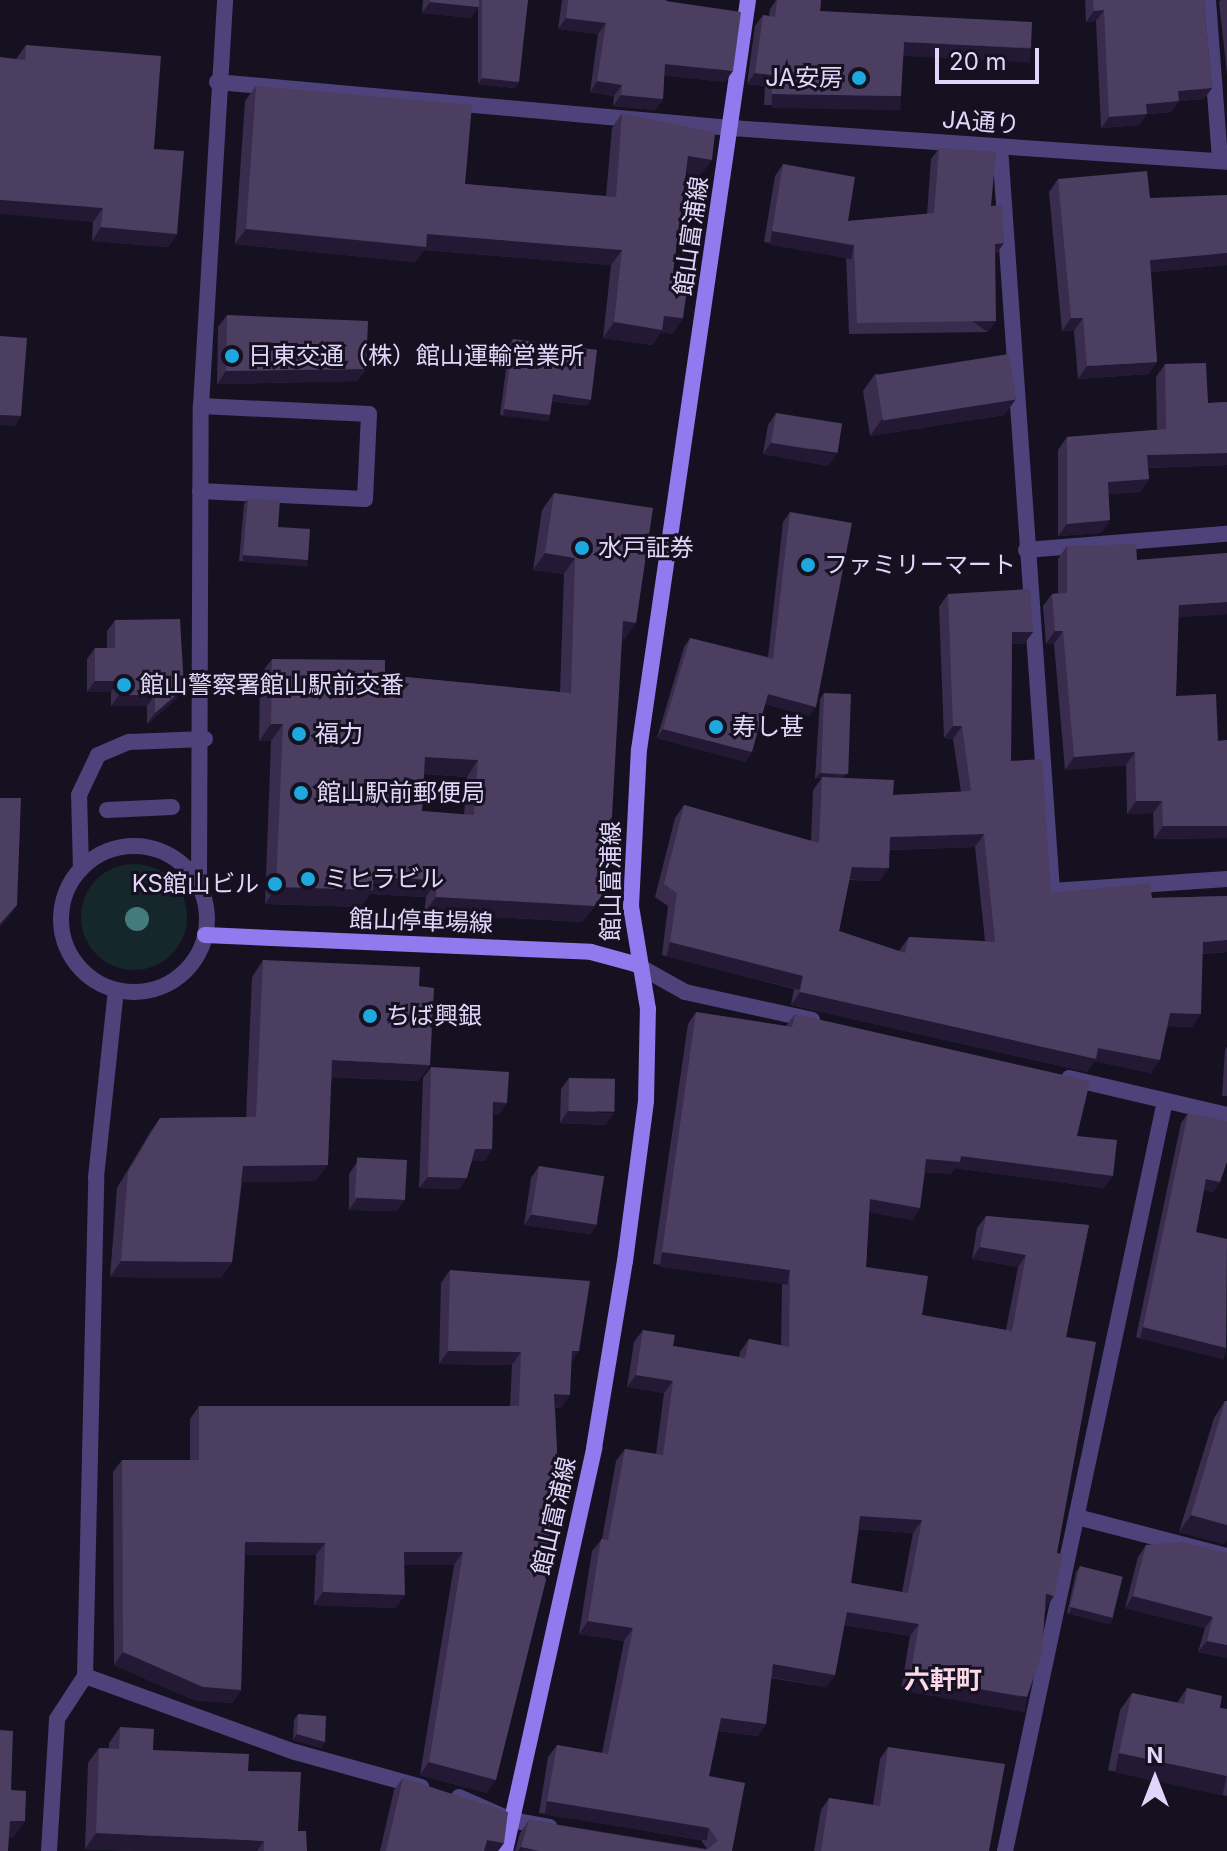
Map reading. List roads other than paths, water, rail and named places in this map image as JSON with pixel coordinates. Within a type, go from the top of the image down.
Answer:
[{"type":"main road","name":"館山富浦線","points":[[505,1851],[594,1448],[625,1261],[646,1101],[648,1009],[635,964],[639,750],[748,0]]},
{"type":"main road","name":"館山停車場線","points":[[205,935],[591,952],[635,964]]},
{"type":"street","points":[[199,886],[184,866],[150,848],[113,849],[81,869],[63,899],[62,934],[77,965],[116,990],[172,981],[196,957],[205,935],[199,886],[205,739],[201,406],[217,82],[225,0]]},
{"type":"street","points":[[1208,0],[1224,161]]},
{"type":"street","name":"JA通り","points":[[217,82],[731,128],[1224,161]]},
{"type":"street","points":[[1000,147],[1052,891],[1227,879]]},
{"type":"street","points":[[200,491],[365,499],[369,414],[201,406]]},
{"type":"street","points":[[1026,550],[1227,534]]},
{"type":"street","points":[[81,869],[79,795],[98,755],[129,742],[205,739]]},
{"type":"street","points":[[107,810],[172,807]]},
{"type":"street","points":[[635,964],[685,992],[837,1026]]},
{"type":"street","points":[[49,1851],[57,1719],[85,1676],[96,1177],[116,990]]},
{"type":"street","points":[[1047,1073],[1227,1115]]},
{"type":"street","points":[[1005,1851],[1081,1518],[1165,1101]]},
{"type":"street","points":[[1081,1518],[1227,1556]]},
{"type":"street","points":[[85,1676],[295,1752],[493,1806],[511,1820],[574,1831]]},
{"type":"place","name":"JA安房","points":[[859,78]]},
{"type":"place","name":"日東交通（株）館山運輸営業所","points":[[232,356]]},
{"type":"place","name":"水戸証券","points":[[582,548]]},
{"type":"place","name":"ファミリーマート","points":[[808,565]]},
{"type":"place","name":"館山警察署館山駅前交番","points":[[124,685]]},
{"type":"place","name":"寿し甚","points":[[716,727]]},
{"type":"place","name":"福力","points":[[299,734]]},
{"type":"place","name":"館山駅前郵便局","points":[[301,793]]},
{"type":"place","name":"ミヒラビル","points":[[308,879]]},
{"type":"place","name":"KS館山ビル","points":[[275,884]]},
{"type":"place","name":"ちば興銀","points":[[370,1016]]},
{"type":"district","name":"六軒町","points":[[943,1680]]}]
